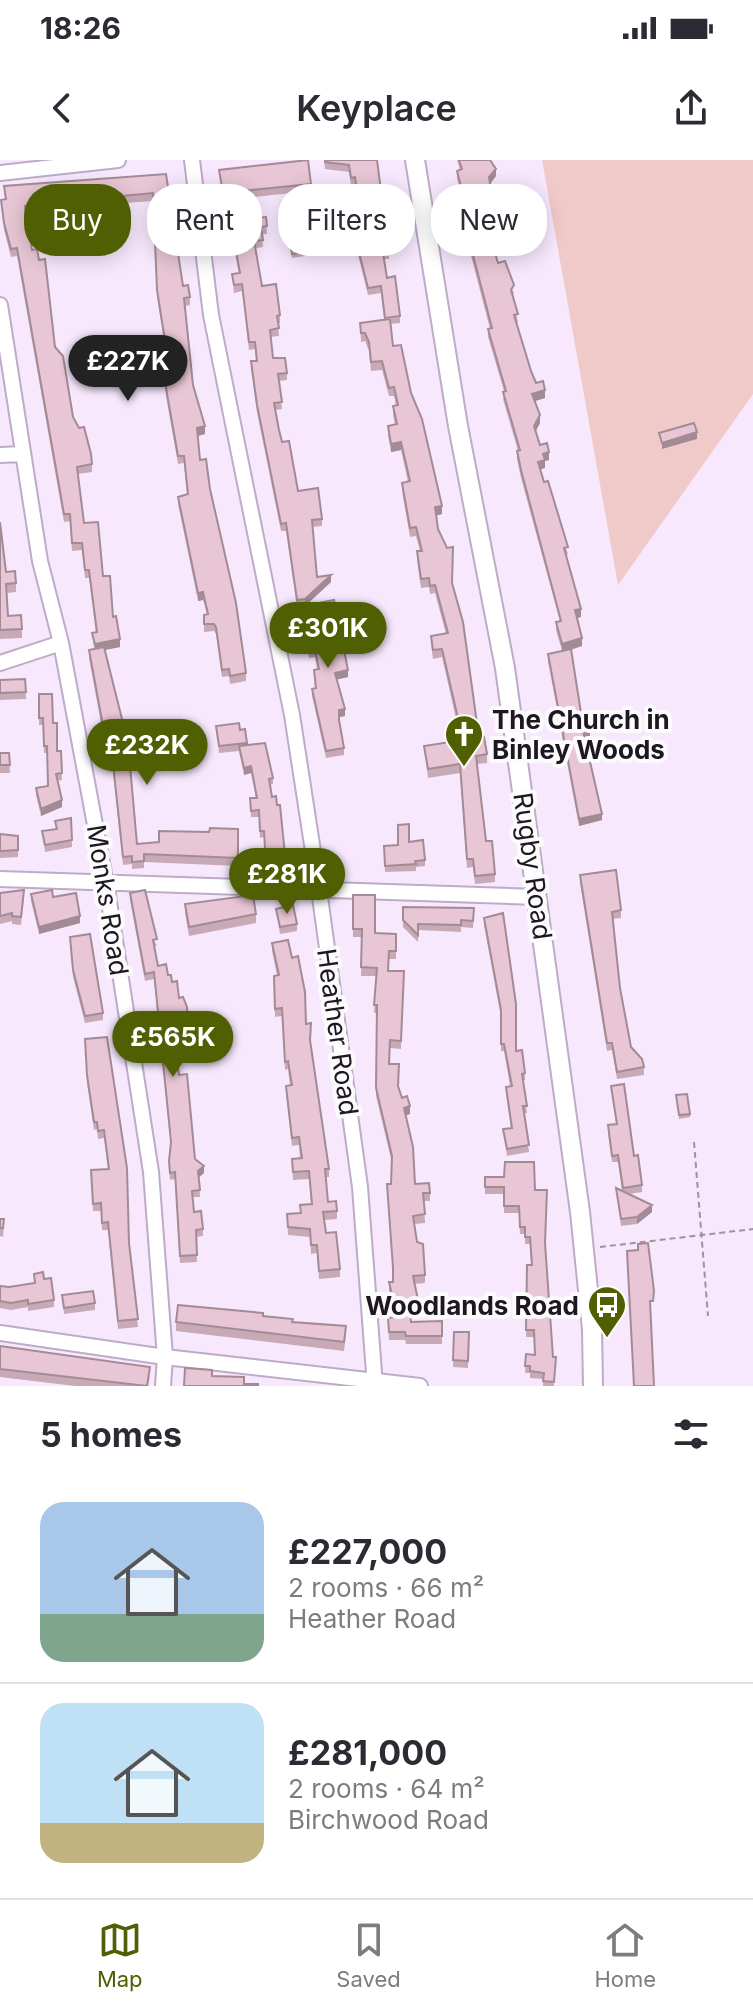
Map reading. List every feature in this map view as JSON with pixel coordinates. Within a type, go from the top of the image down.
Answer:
[{"type":"main road","name":"Rugby Road","points":[[415,160],[458,426],[505,668],[583,1249],[593,1386]]},
{"type":"street","points":[[0,173],[118,160]]},
{"type":"street","name":"Heather Road","points":[[192,160],[211,315],[292,715],[319,890],[360,1187],[375,1384]]},
{"type":"street","name":"Monks Road","points":[[0,305],[40,561],[61,643],[105,881],[151,1172],[165,1357],[163,1386]]},
{"type":"street","points":[[0,455],[23,454]]},
{"type":"street","points":[[0,663],[61,643]]},
{"type":"street","points":[[0,879],[538,897]]},
{"type":"street","points":[[0,1333],[375,1384],[420,1386]]},
{"type":"path","points":[[694,1142],[708,1316]]},
{"type":"path","points":[[583,1249],[753,1229]]},
{"type":"shaded area","points":[[542,160],[753,160],[753,394],[618,585],[547,184]]},
{"type":"building","points":[[308,160],[311,184],[278,184],[278,187],[262,189],[262,184],[221,184],[219,170]]},
{"type":"building","points":[[377,160],[380,184],[356,184],[355,177],[351,178],[349,165],[325,162]]},
{"type":"building","points":[[459,160],[490,160],[496,169],[489,177],[490,184],[460,184],[457,171],[462,169]]},
{"type":"building","points":[[166,174],[168,184],[147,184],[147,194],[131,195],[131,184],[31,184]]},
{"type":"building","points":[[24,185],[24,256],[45,259],[55,347],[63,356],[73,417],[79,428],[84,427],[91,454],[92,464],[77,467],[84,523],[98,522],[103,576],[110,576],[113,617],[116,616],[120,639],[95,644],[92,633],[97,632],[89,570],[85,570],[82,543],[72,543],[70,514],[64,514],[17,248],[11,249],[4,223],[1,200],[6,199],[4,186]]},
{"type":"building","points":[[262,217],[266,217],[267,226],[262,227]]},
{"type":"building","points":[[156,256],[178,256],[183,286],[188,285],[190,297],[184,298],[193,385],[205,426],[197,428],[200,460],[206,459],[236,603],[246,673],[230,676],[229,669],[222,670],[216,627],[214,624],[204,624],[204,615],[208,614],[203,592],[198,593],[178,497],[188,494],[184,456],[178,456],[166,388],[163,353],[167,353],[157,290]]},
{"type":"building","points":[[237,256],[257,256],[262,286],[276,284],[279,328],[270,330],[273,358],[285,358],[287,373],[278,374],[282,402],[274,403],[282,442],[289,441],[298,491],[318,488],[322,519],[312,520],[317,577],[331,575],[305,599],[297,600],[286,523],[281,524],[257,405],[251,361],[257,361],[255,342],[249,342],[242,284],[234,285],[232,274],[240,273]]},
{"type":"building","points":[[360,256],[383,256],[387,278],[395,276],[400,316],[385,318],[381,286],[368,288]]},
{"type":"building","points":[[473,256],[496,256],[498,263],[505,261],[514,285],[511,290],[518,314],[514,315],[531,371],[536,383],[543,381],[545,390],[532,394],[540,415],[534,426],[540,445],[547,443],[549,452],[543,454],[545,460],[538,462],[544,482],[548,481],[568,547],[564,548],[581,609],[575,610],[582,638],[562,644],[556,622],[561,621],[521,470],[517,451],[520,450],[503,392],[506,391],[488,329],[492,328]]},
{"type":"building","points":[[390,319],[393,346],[401,345],[442,506],[435,507],[438,529],[447,548],[453,547],[452,583],[463,622],[479,738],[484,737],[487,754],[476,756],[486,841],[492,841],[495,874],[475,876],[473,859],[467,859],[460,764],[428,769],[424,746],[463,740],[442,649],[433,650],[431,636],[448,633],[435,585],[430,586],[429,578],[421,579],[417,551],[422,551],[416,527],[410,528],[402,483],[410,481],[401,442],[391,444],[388,426],[397,424],[393,406],[398,405],[394,387],[389,388],[382,361],[371,362],[369,342],[365,333],[361,333],[360,323]]},
{"type":"building","points":[[694,423],[697,432],[662,443],[659,433]]},
{"type":"building","points":[[0,522],[6,572],[15,571],[16,583],[6,584],[8,616],[21,615],[22,629],[0,630]]},
{"type":"building","points":[[334,600],[348,670],[335,673],[345,709],[339,710],[344,748],[326,751],[312,689],[316,688],[314,670],[319,669],[315,650],[309,651],[305,631],[312,630],[308,605]]},
{"type":"building","points":[[104,647],[125,731],[121,732],[125,755],[129,754],[137,844],[159,842],[159,831],[238,829],[238,858],[144,854],[144,861],[132,862],[132,856],[123,857],[113,764],[110,764],[89,650]]},
{"type":"building","points":[[571,649],[581,713],[586,712],[590,730],[583,731],[602,814],[579,819],[548,654]]},
{"type":"building","points":[[25,679],[26,692],[0,693],[0,680]]},
{"type":"building","points":[[39,694],[52,694],[53,723],[57,723],[57,751],[61,751],[62,773],[56,774],[62,800],[41,809],[36,788],[48,786],[47,746],[44,746],[43,718],[39,718]]},
{"type":"building","points":[[239,723],[240,730],[245,729],[247,743],[219,746],[216,726]]},
{"type":"building","points":[[265,743],[273,778],[269,779],[272,797],[276,796],[277,805],[280,805],[286,865],[266,866],[259,810],[251,811],[250,798],[257,798],[251,766],[244,768],[239,746]]},
{"type":"building","points":[[0,753],[9,753],[10,765],[0,765]]},
{"type":"building","points":[[71,818],[72,840],[45,845],[42,831],[57,829],[55,821]]},
{"type":"building","points":[[409,824],[409,842],[423,840],[425,860],[415,861],[416,864],[385,866],[384,846],[398,845],[398,825]]},
{"type":"building","points":[[0,834],[18,836],[18,850],[0,851]]},
{"type":"building","points":[[616,870],[621,910],[612,912],[620,988],[631,1047],[642,1059],[644,1067],[617,1072],[612,1043],[607,1043],[580,875]]},
{"type":"building","points":[[24,890],[21,917],[12,916],[12,913],[0,916],[0,893]]},
{"type":"building","points":[[52,890],[53,897],[76,893],[80,916],[39,927],[31,894]]},
{"type":"building","points":[[145,890],[157,939],[153,940],[158,966],[166,964],[172,982],[177,981],[179,998],[183,997],[187,1007],[189,1037],[183,1038],[184,1043],[175,1044],[179,1075],[187,1074],[195,1159],[204,1166],[198,1171],[200,1190],[192,1191],[194,1212],[201,1211],[203,1229],[196,1230],[197,1255],[180,1256],[175,1172],[170,1173],[171,1142],[154,972],[145,974],[130,893]]},
{"type":"building","points":[[253,895],[256,914],[189,927],[185,904]]},
{"type":"building","points":[[353,895],[375,895],[375,933],[396,934],[396,951],[389,951],[388,971],[404,971],[401,1041],[390,1040],[389,1064],[399,1064],[398,1086],[402,1098],[407,1096],[410,1106],[404,1108],[413,1147],[415,1184],[429,1183],[430,1193],[423,1193],[425,1214],[413,1216],[417,1242],[423,1244],[425,1275],[413,1276],[418,1300],[410,1301],[411,1322],[442,1321],[442,1336],[406,1336],[405,1332],[389,1332],[388,1318],[397,1317],[389,1282],[393,1282],[393,1268],[387,1184],[391,1184],[392,1156],[376,1088],[377,1005],[374,1005],[377,968],[361,967],[362,929],[353,929]]},
{"type":"building","points":[[293,905],[297,924],[280,927],[276,909]]},
{"type":"building","points":[[403,907],[474,908],[473,921],[461,920],[461,925],[418,924],[418,935],[403,920]]},
{"type":"building","points":[[503,913],[516,1004],[516,1051],[522,1050],[525,1073],[522,1074],[527,1106],[523,1106],[529,1145],[507,1149],[503,1129],[512,1128],[506,1087],[512,1086],[504,1044],[501,1044],[501,1010],[484,918]]},
{"type":"building","points":[[90,934],[103,1013],[85,1016],[73,970],[70,937]]},
{"type":"building","points":[[288,940],[292,958],[298,956],[305,992],[306,1024],[311,1023],[310,1040],[329,1169],[325,1169],[328,1202],[336,1201],[337,1211],[323,1212],[326,1233],[336,1232],[340,1269],[319,1271],[317,1245],[311,1245],[310,1229],[288,1227],[287,1214],[301,1213],[300,1205],[312,1204],[309,1171],[293,1172],[292,1159],[302,1158],[299,1137],[292,1138],[286,1086],[292,1085],[288,1061],[285,1062],[282,1008],[275,1009],[274,976],[279,975],[272,943]]},
{"type":"building","points":[[107,1037],[127,1168],[129,1243],[138,1319],[118,1321],[108,1222],[102,1223],[101,1203],[93,1204],[91,1170],[109,1169],[104,1130],[98,1131],[97,1122],[94,1122],[85,1039]]},
{"type":"building","points":[[624,1084],[634,1156],[638,1155],[642,1185],[623,1188],[618,1155],[612,1156],[608,1125],[617,1124],[611,1086]]},
{"type":"building","points":[[687,1094],[690,1114],[679,1115],[676,1095]]},
{"type":"building","points":[[505,1162],[534,1162],[535,1190],[547,1190],[545,1243],[553,1357],[556,1357],[554,1382],[543,1381],[544,1373],[530,1371],[530,1366],[525,1366],[526,1354],[535,1355],[534,1330],[526,1330],[527,1265],[532,1265],[530,1237],[525,1237],[525,1227],[520,1227],[519,1206],[504,1206],[504,1187],[485,1187],[485,1177],[504,1177]]},
{"type":"building","points":[[616,1188],[652,1205],[637,1217],[621,1219]]},
{"type":"building","points":[[648,1243],[654,1291],[653,1301],[650,1301],[654,1386],[634,1386],[627,1251],[638,1250],[638,1244]]},
{"type":"building","points":[[43,1272],[44,1279],[51,1278],[54,1300],[28,1304],[28,1300],[0,1301],[0,1286],[35,1283],[34,1274]]},
{"type":"building","points":[[93,1291],[95,1303],[64,1308],[62,1295]]},
{"type":"building","points":[[178,1305],[263,1313],[263,1316],[293,1319],[292,1322],[346,1326],[344,1342],[176,1322]]},
{"type":"building","points":[[454,1332],[469,1332],[468,1361],[453,1360]]},
{"type":"building","points":[[0,1346],[150,1367],[147,1386],[0,1369]]},
{"type":"building","points":[[185,1368],[212,1370],[212,1376],[244,1377],[244,1384],[258,1386],[184,1386]]},
{"type":"place","name":"The Church in Binley Woods","points":[[464,768]]},
{"type":"place","name":"Woodlands Road","points":[[607,1339]]}]
